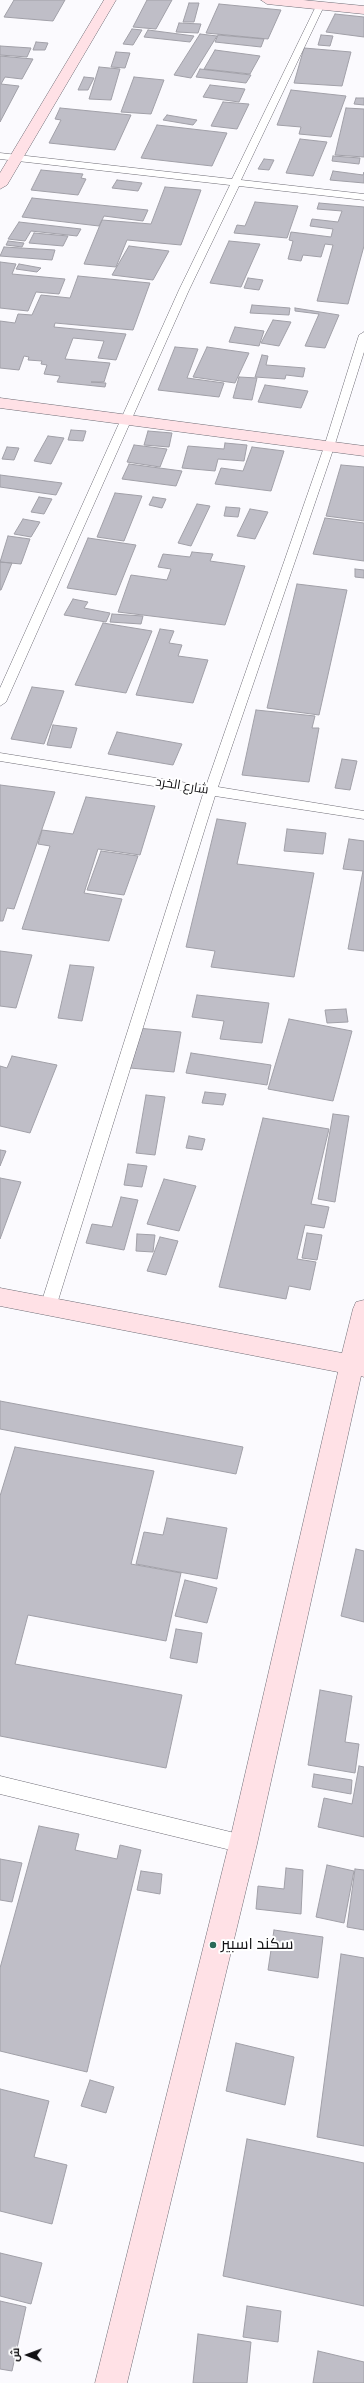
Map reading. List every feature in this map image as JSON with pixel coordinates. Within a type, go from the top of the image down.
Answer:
[{"type":"street","points":[[0,185],[110,0]]},
{"type":"street","points":[[266,0],[364,10]]},
{"type":"street","points":[[0,403],[364,451]]},
{"type":"street","points":[[0,1297],[359,1366]]},
{"type":"street","points":[[111,2383],[359,1366],[364,1309]]},
{"type":"lane","points":[[0,702],[234,183],[320,6]]},
{"type":"lane","points":[[0,156],[364,197]]},
{"type":"lane","points":[[48,1307],[212,791],[220,760],[329,447],[364,335]]},
{"type":"lane","name":"شارع الخرد","points":[[0,758],[364,815]]},
{"type":"lane","points":[[0,1785],[243,1844]]},
{"type":"building","points":[[14,0],[65,0],[53,21],[4,17]]},
{"type":"building","points":[[147,0],[172,0],[156,29],[133,27]]},
{"type":"building","points":[[189,3],[199,3],[194,22],[183,22]]},
{"type":"building","points":[[219,4],[281,10],[268,39],[206,33]]},
{"type":"building","points":[[335,14],[364,17],[364,37],[326,32]]},
{"type":"building","points":[[179,23],[201,24],[198,33],[176,32]]},
{"type":"building","points":[[132,29],[142,30],[133,45],[123,44]]},
{"type":"building","points":[[148,30],[194,36],[190,42],[144,37]]},
{"type":"building","points":[[200,34],[217,36],[191,78],[174,75]]},
{"type":"building","points":[[218,35],[264,39],[261,47],[215,42]]},
{"type":"building","points":[[321,35],[333,36],[330,46],[318,45]]},
{"type":"building","points":[[36,42],[48,43],[45,50],[33,50]]},
{"type":"building","points":[[0,46],[31,48],[27,57],[0,55]]},
{"type":"building","points":[[304,48],[351,52],[342,86],[294,83]]},
{"type":"building","points":[[215,50],[260,56],[250,74],[204,69]]},
{"type":"building","points":[[116,52],[130,53],[125,68],[111,67]]},
{"type":"building","points":[[0,56],[33,59],[22,79],[5,77],[1,84],[19,86],[0,122]]},
{"type":"building","points":[[99,67],[120,69],[111,100],[89,99]]},
{"type":"building","points":[[200,69],[251,75],[246,83],[196,77]]},
{"type":"building","points":[[84,77],[94,78],[88,90],[78,90]]},
{"type":"building","points":[[134,77],[164,80],[151,114],[121,112]]},
{"type":"building","points":[[210,85],[245,89],[239,102],[203,97]]},
{"type":"building","points":[[291,90],[346,96],[331,137],[299,134],[301,127],[277,125]]},
{"type":"building","points":[[356,98],[364,98],[364,105],[354,104]]},
{"type":"building","points":[[223,102],[249,104],[237,129],[211,126]]},
{"type":"building","points":[[60,108],[131,115],[115,150],[49,143],[61,120],[55,119]]},
{"type":"building","points":[[346,108],[364,109],[364,157],[335,155]]},
{"type":"building","points":[[167,115],[197,120],[193,125],[163,120]]},
{"type":"building","points":[[157,125],[227,133],[212,166],[141,158]]},
{"type":"building","points":[[300,139],[327,142],[313,176],[286,173]]},
{"type":"building","points":[[333,156],[360,158],[359,164],[332,161]]},
{"type":"building","points":[[264,159],[274,160],[269,170],[258,169]]},
{"type":"building","points":[[41,170],[83,174],[81,178],[86,179],[78,195],[31,190]]},
{"type":"building","points":[[333,171],[363,175],[364,172],[364,183],[330,180]]},
{"type":"building","points":[[117,180],[142,183],[138,191],[112,188]]},
{"type":"building","points":[[165,187],[201,190],[181,245],[127,240],[116,267],[84,264],[102,220],[151,224]]},
{"type":"building","points":[[32,198],[148,210],[143,221],[104,216],[99,226],[22,217]]},
{"type":"building","points":[[255,202],[298,206],[287,238],[234,233],[237,225],[245,226]]},
{"type":"building","points":[[319,203],[364,207],[364,246],[348,304],[317,301],[333,245],[325,244],[321,257],[303,255],[301,261],[288,259],[293,241],[289,240],[291,232],[331,237],[333,229],[310,226],[312,219],[338,222],[342,211],[317,209]]},
{"type":"building","points":[[19,222],[81,229],[77,236],[31,231],[25,241],[8,239]]},
{"type":"building","points":[[34,233],[68,236],[63,246],[29,243]]},
{"type":"building","points":[[8,241],[24,243],[22,247],[6,245]]},
{"type":"building","points":[[229,241],[260,244],[241,287],[210,283]]},
{"type":"building","points":[[129,246],[169,251],[153,280],[112,275]]},
{"type":"building","points":[[4,247],[55,250],[52,260],[0,256]]},
{"type":"building","points":[[0,262],[16,264],[12,274],[65,279],[59,294],[36,292],[28,311],[0,308]]},
{"type":"building","points":[[19,264],[41,268],[37,272],[16,269]]},
{"type":"building","points":[[78,276],[150,283],[133,330],[55,323],[54,327],[126,334],[116,360],[98,358],[104,341],[73,338],[65,359],[110,363],[104,382],[91,382],[106,383],[105,387],[57,382],[60,376],[44,374],[47,365],[41,364],[42,361],[28,360],[29,357],[24,356],[19,370],[0,368],[0,321],[15,323],[18,314],[32,315],[41,295],[70,298]]},
{"type":"building","points":[[248,278],[263,280],[259,290],[244,288]]},
{"type":"building","points":[[252,305],[290,308],[289,315],[250,313]]},
{"type":"building","points":[[295,308],[339,315],[325,348],[305,346],[319,314],[295,311]]},
{"type":"building","points":[[273,320],[291,322],[279,346],[261,343]]},
{"type":"building","points":[[235,327],[264,331],[259,346],[229,342]]},
{"type":"building","points":[[175,347],[198,349],[187,378],[224,383],[219,397],[158,390]]},
{"type":"building","points":[[207,347],[249,353],[235,383],[193,377]]},
{"type":"building","points":[[262,355],[268,356],[266,365],[305,368],[303,377],[286,375],[285,379],[255,377]]},
{"type":"building","points":[[239,377],[257,378],[252,400],[233,398]]},
{"type":"building","points":[[265,385],[308,391],[301,408],[258,402]]},
{"type":"building","points":[[71,430],[86,431],[83,441],[68,440]]},
{"type":"building","points":[[148,431],[172,433],[169,447],[144,445]]},
{"type":"building","points":[[48,436],[64,438],[51,464],[34,461]]},
{"type":"building","points":[[225,443],[247,445],[244,461],[218,459],[215,471],[182,468],[188,446],[224,449]]},
{"type":"building","points":[[134,445],[167,449],[160,467],[127,462]]},
{"type":"building","points":[[7,447],[19,448],[14,460],[2,459]]},
{"type":"building","points":[[252,447],[284,451],[271,491],[215,484],[221,468],[243,471]]},
{"type":"building","points":[[129,464],[182,471],[176,486],[122,479]]},
{"type":"building","points":[[341,465],[364,467],[364,521],[326,516]]},
{"type":"building","points":[[0,475],[62,483],[56,495],[0,487]]},
{"type":"building","points":[[115,493],[142,496],[124,541],[97,537]]},
{"type":"building","points":[[39,497],[52,499],[44,514],[31,512]]},
{"type":"building","points":[[153,497],[166,499],[162,508],[149,505]]},
{"type":"building","points":[[197,504],[210,506],[191,546],[178,543]]},
{"type":"building","points":[[226,507],[240,508],[238,517],[224,516]]},
{"type":"building","points":[[250,509],[268,512],[255,539],[237,536]]},
{"type":"building","points":[[325,518],[364,523],[364,561],[313,554]]},
{"type":"building","points":[[23,519],[40,522],[31,537],[14,534]]},
{"type":"building","points":[[8,536],[30,539],[21,564],[0,562]]},
{"type":"building","points":[[88,538],[136,545],[116,595],[67,588]]},
{"type":"building","points":[[192,552],[213,554],[210,561],[245,566],[225,625],[118,612],[131,575],[167,580],[171,569],[158,567],[163,554],[190,557]]},
{"type":"building","points":[[0,562],[12,563],[1,590],[0,590]]},
{"type":"building","points":[[355,569],[364,570],[364,578],[355,577]]},
{"type":"building","points":[[297,584],[347,590],[319,715],[267,708]]},
{"type":"building","points":[[73,599],[88,602],[84,608],[110,613],[106,622],[64,615]]},
{"type":"building","points":[[112,614],[143,616],[141,624],[110,622]]},
{"type":"building","points":[[103,623],[152,631],[126,693],[75,685]]},
{"type":"building","points":[[160,629],[174,631],[169,643],[182,645],[178,656],[208,660],[193,703],[136,695]]},
{"type":"building","points":[[32,687],[64,691],[44,744],[11,739]]},
{"type":"building","points":[[256,710],[315,716],[312,728],[319,728],[309,782],[242,775]]},
{"type":"building","points":[[53,725],[77,728],[71,748],[47,745]]},
{"type":"building","points":[[117,732],[182,744],[173,765],[108,754]]},
{"type":"building","points":[[342,759],[357,761],[350,790],[335,788]]},
{"type":"building","points":[[0,785],[55,792],[14,909],[7,908],[3,921],[0,921]]},
{"type":"building","points":[[86,797],[155,806],[140,855],[98,849],[84,893],[122,899],[109,941],[22,929],[50,846],[38,844],[42,830],[73,834]]},
{"type":"building","points":[[217,819],[246,823],[237,864],[314,873],[294,977],[211,967],[215,951],[186,947]]},
{"type":"building","points":[[287,829],[326,833],[323,854],[284,851]]},
{"type":"building","points":[[349,839],[364,841],[364,951],[348,949],[363,871],[343,869]]},
{"type":"building","points":[[101,851],[138,856],[124,895],[87,890]]},
{"type":"building","points":[[0,951],[32,955],[16,1008],[0,1006]]},
{"type":"building","points":[[70,965],[94,967],[82,1021],[58,1018]]},
{"type":"building","points":[[197,995],[269,1003],[262,1043],[220,1039],[224,1021],[192,1017]]},
{"type":"building","points":[[346,1009],[348,1022],[327,1023],[325,1010]]},
{"type":"building","points":[[289,1019],[352,1031],[333,1101],[268,1089]]},
{"type":"building","points":[[137,1028],[181,1032],[174,1072],[130,1068]]},
{"type":"building","points":[[191,1053],[271,1065],[267,1085],[186,1073]]},
{"type":"building","points":[[12,1056],[57,1065],[30,1133],[0,1126],[0,1066],[7,1068]]},
{"type":"building","points":[[205,1092],[226,1094],[223,1105],[202,1103]]},
{"type":"building","points":[[146,1095],[165,1097],[155,1155],[136,1153]]},
{"type":"building","points":[[333,1114],[349,1116],[335,1202],[318,1199]]},
{"type":"building","points":[[263,1118],[329,1129],[311,1204],[329,1207],[324,1228],[305,1225],[297,1259],[316,1262],[310,1290],[289,1286],[286,1299],[219,1287]]},
{"type":"building","points":[[189,1136],[205,1139],[202,1150],[186,1148]]},
{"type":"building","points":[[0,1150],[6,1151],[0,1166]]},
{"type":"building","points":[[128,1164],[147,1166],[142,1187],[124,1185]]},
{"type":"building","points":[[0,1178],[21,1182],[0,1239]]},
{"type":"building","points":[[164,1179],[196,1186],[179,1231],[147,1224]]},
{"type":"building","points":[[121,1197],[138,1200],[124,1250],[86,1243],[92,1224],[112,1227]]},
{"type":"building","points":[[307,1233],[322,1235],[317,1260],[302,1258]]},
{"type":"building","points":[[137,1234],[155,1235],[153,1252],[136,1251]]},
{"type":"building","points":[[160,1237],[178,1241],[166,1275],[147,1271]]},
{"type":"building","points":[[0,1401],[243,1447],[236,1474],[0,1429]]},
{"type":"building","points":[[15,1447],[154,1471],[131,1564],[181,1573],[166,1641],[28,1615],[15,1664],[182,1695],[166,1768],[0,1736],[0,1496]]},
{"type":"building","points":[[167,1518],[227,1528],[217,1579],[136,1564],[144,1532],[163,1535]]},
{"type":"building","points":[[356,1549],[364,1551],[364,1622],[341,1616]]},
{"type":"building","points":[[185,1580],[217,1588],[207,1623],[175,1616]]},
{"type":"building","points":[[176,1629],[202,1633],[197,1663],[170,1658]]},
{"type":"building","points":[[320,1690],[352,1696],[345,1742],[359,1744],[355,1773],[308,1765]]},
{"type":"building","points":[[359,1766],[364,1767],[364,1837],[318,1827],[324,1798],[352,1804]]},
{"type":"building","points":[[314,1774],[352,1780],[351,1794],[312,1787]]},
{"type":"building","points":[[39,1826],[79,1834],[75,1850],[117,1859],[120,1845],[141,1850],[87,2072],[0,2051],[0,1968]]},
{"type":"building","points":[[0,1859],[22,1863],[12,1902],[0,1900]]},
{"type":"building","points":[[327,1865],[354,1871],[344,1923],[316,1917]]},
{"type":"building","points":[[286,1868],[303,1870],[301,1914],[256,1909],[258,1886],[284,1889]]},
{"type":"building","points":[[355,1869],[364,1870],[364,1930],[347,1927]]},
{"type":"building","points":[[141,1871],[162,1874],[160,1894],[137,1890]]},
{"type":"building","points":[[274,1930],[323,1937],[318,1978],[268,1970]]},
{"type":"building","points":[[341,1954],[364,1958],[364,2146],[317,2137]]},
{"type":"building","points":[[236,2043],[294,2057],[285,2105],[226,2091]]},
{"type":"building","points":[[90,2080],[114,2087],[106,2113],[81,2106]]},
{"type":"building","points":[[0,2089],[49,2101],[34,2157],[67,2165],[52,2224],[0,2211]]},
{"type":"building","points":[[247,2139],[364,2163],[364,2306],[223,2276]]},
{"type":"building","points":[[0,2253],[42,2263],[31,2304],[0,2296]]},
{"type":"building","points":[[0,2301],[26,2307],[12,2371],[0,2369]]},
{"type":"building","points":[[247,2306],[281,2311],[278,2342],[243,2337]]},
{"type":"building","points":[[198,2334],[251,2342],[247,2383],[193,2383]]},
{"type":"building","points":[[318,2351],[364,2362],[364,2383],[313,2383]]},
{"type":"place","name":"سكند اسبير","points":[[213,1945]]}]
